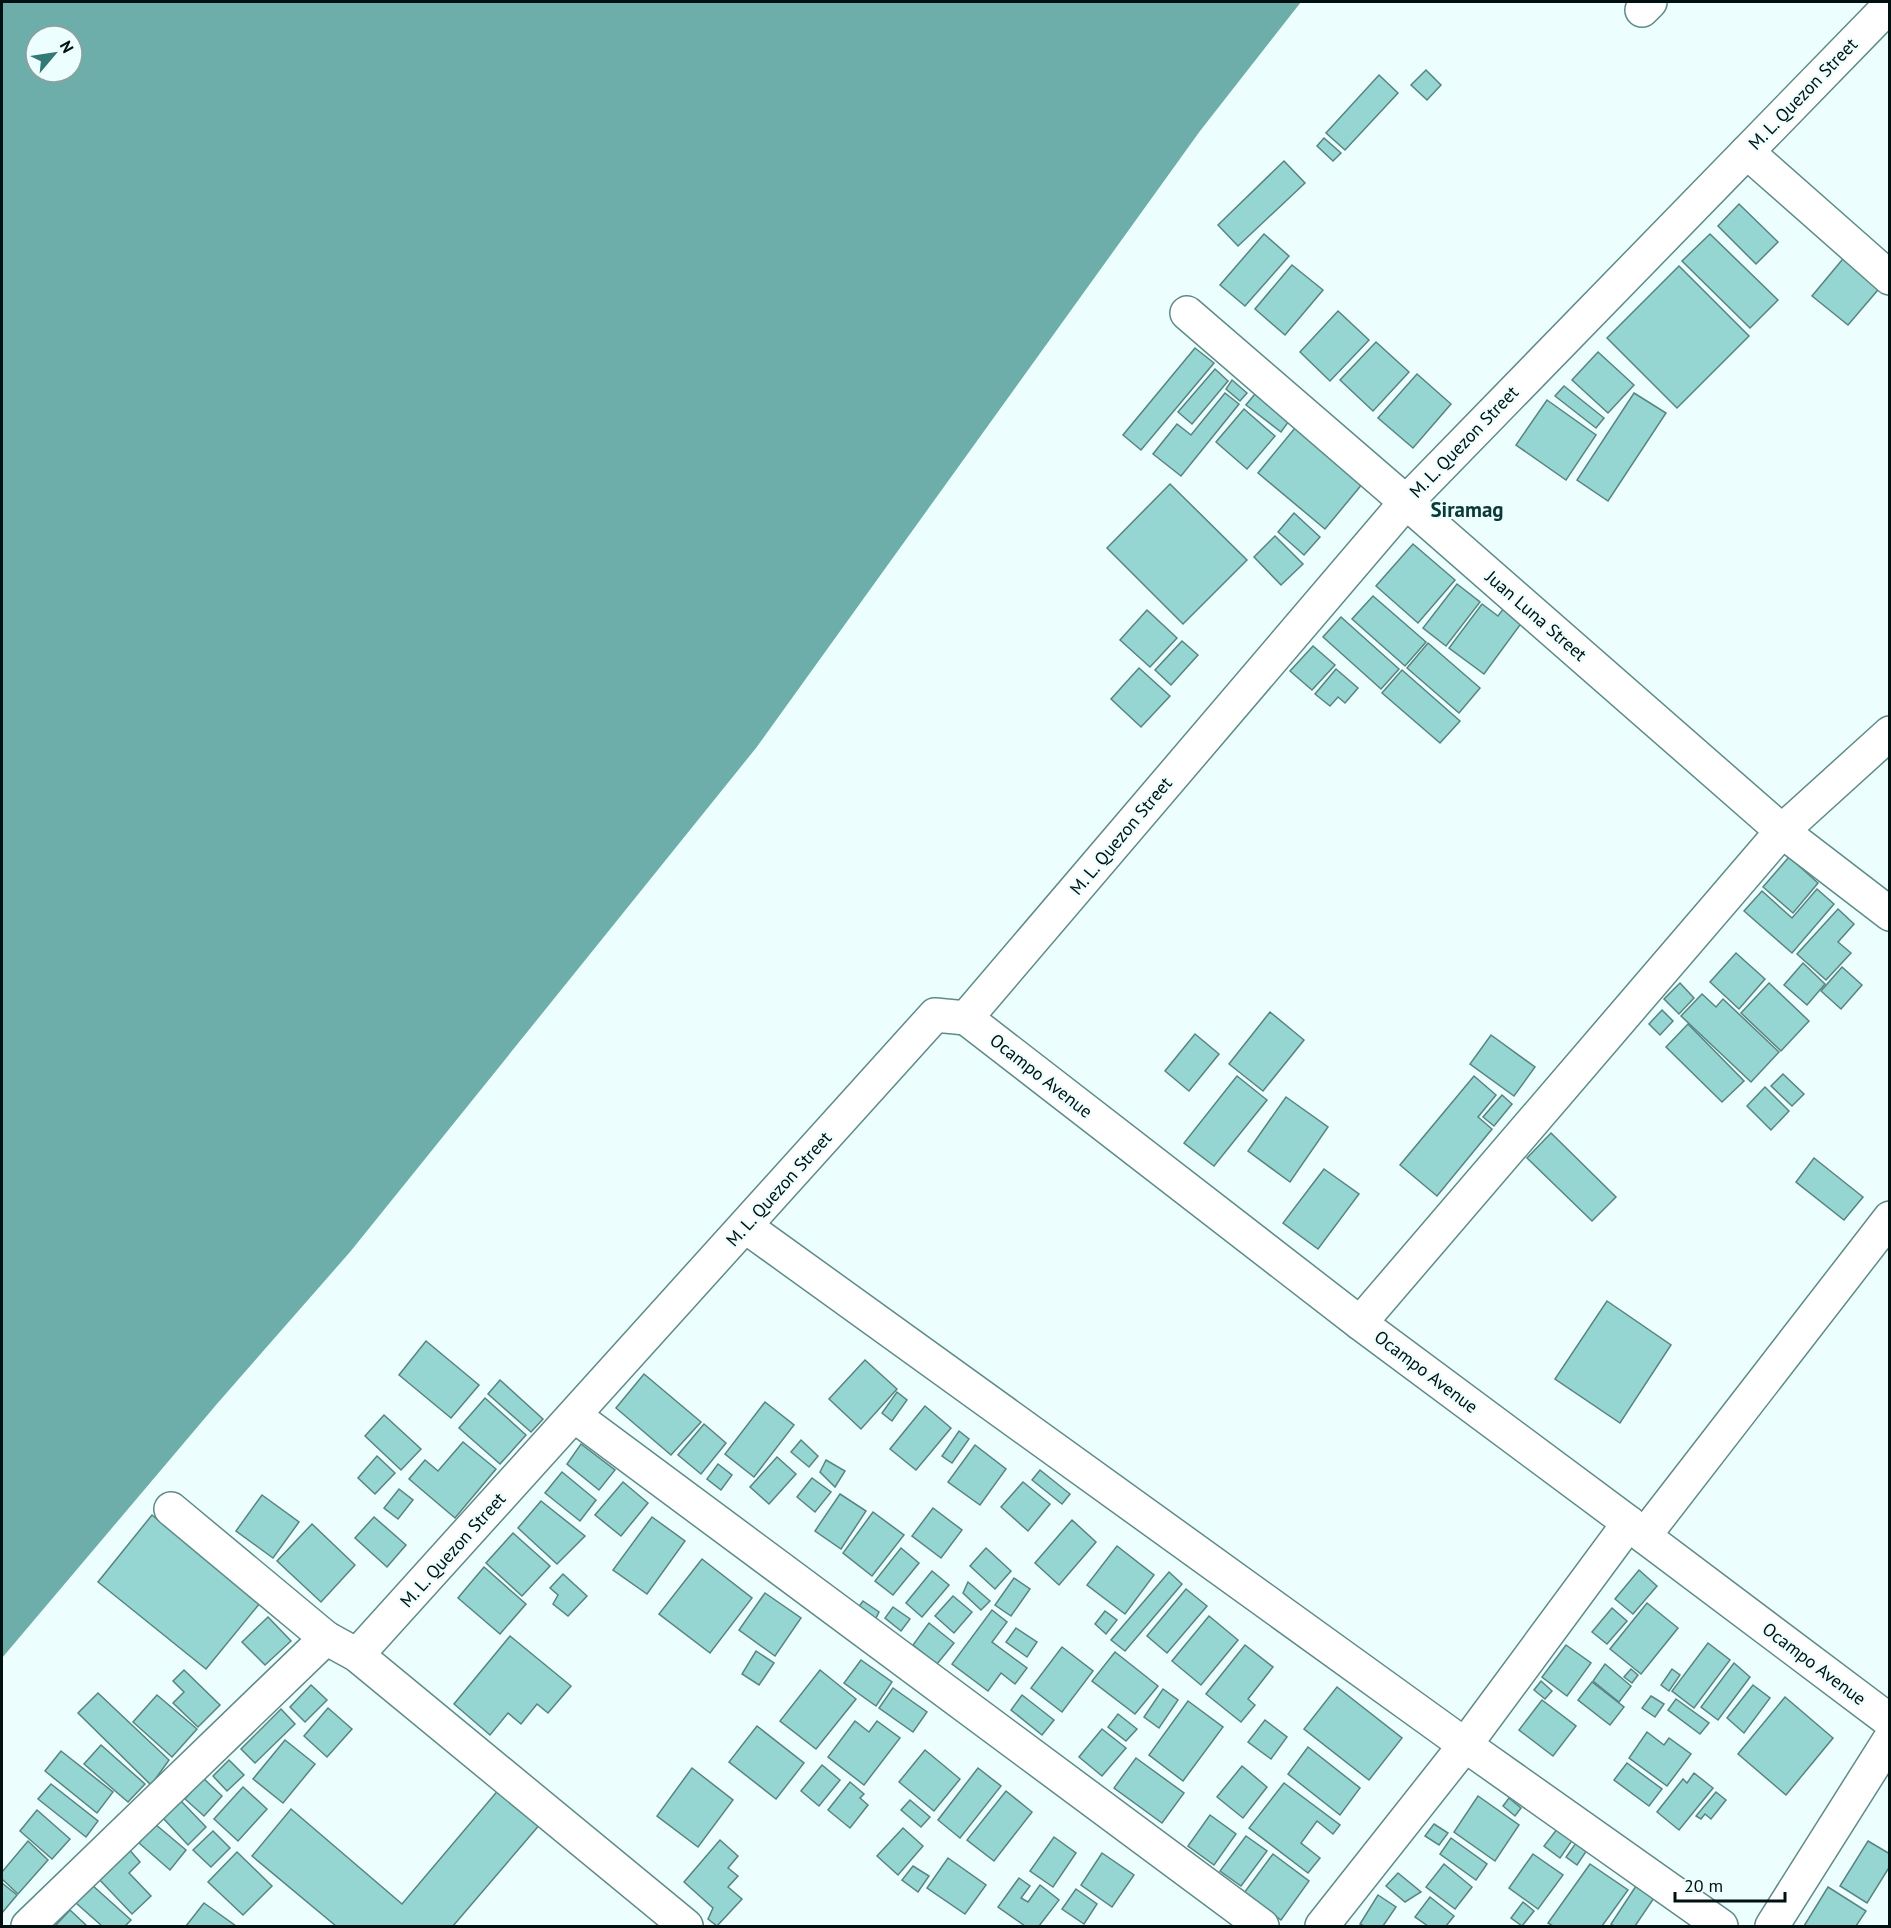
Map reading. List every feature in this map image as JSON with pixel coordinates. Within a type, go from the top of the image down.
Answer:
[{"type":"street","name":"M. L. Quezon Street","points":[[357,1655],[935,1015],[966,1018],[1406,501],[1890,5]]},
{"type":"street","points":[[1747,152],[1890,278]]},
{"type":"street","name":"Juan Luna Street","points":[[1187,313],[1406,501],[1782,831],[1890,914]]},
{"type":"street","points":[[1360,1323],[1782,831],[1890,734]]},
{"type":"street","name":"Ocampo Avenue","points":[[966,1018],[1360,1323],[1890,1721]]},
{"type":"street","points":[[1322,1926],[1636,1529],[1890,1218]]},
{"type":"street","points":[[745,1226],[1465,1745],[1721,1926]]},
{"type":"street","points":[[575,1416],[1262,1926]]},
{"type":"street","points":[[171,1509],[326,1638],[357,1655],[686,1926]]},
{"type":"street","points":[[28,1926],[326,1638]]},
{"type":"street","points":[[1772,1926],[1890,1739]]},
{"type":"water","points":[[2,2],[1301,2],[1200,131],[756,748],[350,1252],[216,1405],[2,1658]]},
{"type":"building","points":[[1426,70],[1441,85],[1427,100],[1411,85]]},
{"type":"building","points":[[1379,75],[1398,93],[1345,150],[1326,133]]},
{"type":"building","points":[[1324,138],[1341,153],[1333,161],[1317,146]]},
{"type":"building","points":[[1284,161],[1305,183],[1238,246],[1218,225]]},
{"type":"building","points":[[1739,204],[1778,242],[1756,264],[1718,226]]},
{"type":"building","points":[[1264,234],[1289,256],[1245,306],[1220,285]]},
{"type":"building","points":[[1710,234],[1778,300],[1750,328],[1682,261]]},
{"type":"building","points":[[1847,254],[1883,284],[1848,325],[1812,296]]},
{"type":"building","points":[[1292,265],[1323,290],[1285,335],[1255,309]]},
{"type":"building","points":[[1679,266],[1749,336],[1677,408],[1607,338]]},
{"type":"building","points":[[1338,311],[1369,340],[1330,381],[1300,352]]},
{"type":"building","points":[[1376,342],[1409,372],[1373,411],[1340,380]]},
{"type":"building","points":[[1195,348],[1214,363],[1141,450],[1123,435]]},
{"type":"building","points":[[1598,352],[1634,385],[1608,413],[1572,380]]},
{"type":"building","points":[[1215,369],[1228,381],[1192,424],[1178,412]]},
{"type":"building","points":[[1417,374],[1451,404],[1413,448],[1378,418]]},
{"type":"building","points":[[1232,380],[1247,393],[1240,401],[1226,389]]},
{"type":"building","points":[[1564,386],[1604,418],[1596,428],[1555,396]]},
{"type":"building","points":[[1225,393],[1239,404],[1181,476],[1153,454],[1177,424],[1191,435]]},
{"type":"building","points":[[1634,393],[1666,413],[1608,501],[1577,480]]},
{"type":"building","points":[[1255,394],[1289,421],[1281,432],[1246,405]]},
{"type":"building","points":[[1547,400],[1596,435],[1566,480],[1516,445]]},
{"type":"building","points":[[1244,409],[1275,436],[1247,469],[1216,442]]},
{"type":"building","points":[[1295,428],[1363,483],[1325,529],[1258,473]]},
{"type":"building","points":[[1170,484],[1247,560],[1183,624],[1107,548]]},
{"type":"building","points":[[1294,513],[1320,537],[1304,555],[1278,532]]},
{"type":"building","points":[[1275,536],[1303,564],[1281,585],[1254,557]]},
{"type":"building","points":[[1413,544],[1455,580],[1418,623],[1376,586]]},
{"type":"building","points":[[1457,584],[1480,602],[1446,646],[1423,628]]},
{"type":"building","points":[[1373,596],[1426,642],[1405,666],[1352,619]]},
{"type":"building","points":[[1510,600],[1528,614],[1484,674],[1449,648],[1482,604],[1498,616]]},
{"type":"building","points":[[1147,610],[1177,638],[1150,667],[1120,640]]},
{"type":"building","points":[[1341,617],[1399,669],[1381,689],[1323,637]]},
{"type":"building","points":[[1182,641],[1198,655],[1171,685],[1155,670]]},
{"type":"building","points":[[1428,643],[1480,688],[1459,713],[1407,668]]},
{"type":"building","points":[[1313,646],[1335,665],[1312,690],[1290,671]]},
{"type":"building","points":[[1139,668],[1170,696],[1141,727],[1111,699]]},
{"type":"building","points":[[1336,669],[1358,688],[1345,703],[1338,697],[1330,706],[1315,694]]},
{"type":"building","points":[[1402,670],[1460,721],[1440,743],[1382,693]]},
{"type":"building","points":[[1789,857],[1818,883],[1793,913],[1763,887]]},
{"type":"building","points":[[1817,889],[1834,904],[1792,953],[1744,911],[1762,891],[1792,918]]},
{"type":"building","points":[[1838,909],[1854,924],[1838,942],[1851,953],[1826,980],[1797,954]]},
{"type":"building","points":[[1736,953],[1765,979],[1739,1009],[1710,982]]},
{"type":"building","points":[[1803,963],[1825,984],[1807,1005],[1784,985]]},
{"type":"building","points":[[1842,967],[1862,985],[1841,1009],[1821,991]]},
{"type":"building","points":[[1680,983],[1694,998],[1679,1014],[1664,999]]},
{"type":"building","points":[[1769,983],[1809,1021],[1781,1051],[1741,1013]]},
{"type":"building","points":[[1702,994],[1716,1007],[1723,999],[1779,1052],[1751,1082],[1681,1016]]},
{"type":"building","points":[[1662,1010],[1673,1021],[1660,1035],[1649,1024]]},
{"type":"building","points":[[1270,1012],[1304,1040],[1263,1091],[1229,1064]]},
{"type":"building","points":[[1688,1024],[1744,1081],[1722,1102],[1666,1047]]},
{"type":"building","points":[[1195,1034],[1219,1054],[1189,1091],[1165,1071]]},
{"type":"building","points":[[1491,1035],[1535,1067],[1514,1096],[1470,1064]]},
{"type":"building","points":[[1783,1074],[1804,1094],[1792,1106],[1771,1086]]},
{"type":"building","points":[[1237,1076],[1267,1100],[1214,1166],[1184,1143]]},
{"type":"building","points":[[1474,1076],[1496,1095],[1478,1117],[1492,1129],[1437,1196],[1400,1165]]},
{"type":"building","points":[[1765,1087],[1789,1111],[1771,1130],[1747,1106]]},
{"type":"building","points":[[1502,1095],[1512,1104],[1494,1126],[1483,1117]]},
{"type":"building","points":[[1286,1097],[1328,1127],[1290,1182],[1248,1151]]},
{"type":"building","points":[[1551,1133],[1616,1197],[1592,1221],[1527,1158]]},
{"type":"building","points":[[1814,1158],[1863,1197],[1844,1220],[1796,1182]]},
{"type":"building","points":[[1324,1169],[1359,1194],[1318,1249],[1283,1223]]},
{"type":"building","points":[[1607,1301],[1671,1345],[1620,1423],[1555,1379]]},
{"type":"building","points":[[426,1341],[479,1385],[451,1418],[399,1375]]},
{"type":"building","points":[[865,1360],[897,1389],[861,1429],[829,1399]]},
{"type":"building","points":[[644,1374],[701,1422],[671,1455],[616,1408]]},
{"type":"building","points":[[500,1380],[543,1419],[531,1432],[488,1394]]},
{"type":"building","points":[[897,1392],[907,1400],[892,1421],[882,1413]]},
{"type":"building","points":[[485,1398],[526,1435],[500,1464],[459,1428]]},
{"type":"building","points":[[765,1402],[794,1425],[754,1477],[725,1454]]},
{"type":"building","points":[[925,1406],[951,1428],[916,1470],[890,1449]]},
{"type":"building","points":[[384,1415],[421,1449],[401,1470],[365,1436]]},
{"type":"building","points":[[704,1424],[726,1443],[701,1474],[678,1455]]},
{"type":"building","points":[[959,1431],[969,1439],[952,1463],[942,1456]]},
{"type":"building","points":[[801,1440],[818,1456],[809,1467],[791,1452]]},
{"type":"building","points":[[463,1442],[496,1469],[455,1518],[409,1479],[425,1460],[438,1471]]},
{"type":"building","points":[[581,1444],[615,1470],[599,1490],[567,1464]]},
{"type":"building","points":[[975,1445],[1006,1469],[980,1505],[948,1482]]},
{"type":"building","points":[[377,1456],[395,1473],[375,1494],[358,1478]]},
{"type":"building","points":[[777,1457],[796,1474],[769,1504],[750,1487]]},
{"type":"building","points":[[826,1460],[845,1471],[835,1487],[820,1472]]},
{"type":"building","points":[[718,1464],[732,1475],[721,1490],[707,1479]]},
{"type":"building","points":[[1040,1470],[1070,1494],[1062,1504],[1032,1480]]},
{"type":"building","points":[[562,1472],[596,1500],[580,1521],[545,1493]]},
{"type":"building","points":[[812,1478],[831,1492],[815,1512],[797,1497]]},
{"type":"building","points":[[623,1482],[648,1503],[621,1536],[595,1515]]},
{"type":"building","points":[[1023,1482],[1050,1504],[1028,1531],[1001,1507]]},
{"type":"building","points":[[399,1489],[413,1500],[398,1519],[384,1508]]},
{"type":"building","points":[[840,1494],[866,1511],[841,1549],[815,1531]]},
{"type":"building","points":[[262,1495],[299,1522],[273,1558],[236,1531]]},
{"type":"building","points":[[541,1501],[585,1536],[557,1564],[518,1528]]},
{"type":"building","points":[[933,1508],[962,1530],[941,1558],[912,1536]]},
{"type":"building","points":[[873,1512],[904,1535],[872,1576],[843,1553]]},
{"type":"building","points":[[152,1515],[260,1603],[206,1669],[98,1582]]},
{"type":"building","points":[[374,1517],[406,1545],[387,1567],[355,1538]]},
{"type":"building","points":[[652,1517],[685,1541],[647,1594],[613,1570]]},
{"type":"building","points":[[1072,1520],[1096,1542],[1059,1585],[1035,1563]]},
{"type":"building","points":[[312,1524],[355,1565],[321,1602],[277,1561]]},
{"type":"building","points":[[513,1533],[550,1566],[522,1596],[486,1563]]},
{"type":"building","points":[[1117,1546],[1154,1575],[1125,1614],[1087,1585]]},
{"type":"building","points":[[901,1548],[919,1563],[893,1595],[875,1581]]},
{"type":"building","points":[[986,1548],[1011,1571],[995,1589],[970,1566]]},
{"type":"building","points":[[702,1559],[752,1598],[710,1653],[659,1614]]},
{"type":"building","points":[[484,1567],[526,1604],[500,1634],[458,1598]]},
{"type":"building","points":[[1639,1570],[1657,1586],[1633,1614],[1615,1599]]},
{"type":"building","points":[[932,1571],[949,1585],[922,1617],[906,1603]]},
{"type":"building","points":[[1169,1572],[1182,1584],[1125,1651],[1111,1640]]},
{"type":"building","points":[[563,1574],[587,1596],[568,1616],[553,1604],[558,1595],[550,1588]]},
{"type":"building","points":[[1014,1578],[1030,1589],[1011,1616],[995,1605]]},
{"type":"building","points":[[968,1582],[990,1601],[981,1610],[963,1593]]},
{"type":"building","points":[[1186,1589],[1207,1606],[1167,1653],[1147,1636]]},
{"type":"building","points":[[765,1593],[801,1618],[775,1656],[739,1630]]},
{"type":"building","points":[[953,1596],[972,1612],[954,1633],[935,1616]]},
{"type":"building","points":[[863,1601],[879,1612],[874,1622],[857,1609]]},
{"type":"building","points":[[1647,1603],[1678,1628],[1641,1674],[1610,1649]]},
{"type":"building","points":[[893,1607],[910,1619],[901,1631],[885,1618]]},
{"type":"building","points":[[1612,1608],[1627,1621],[1607,1644],[1592,1632]]},
{"type":"building","points":[[992,1610],[1007,1622],[992,1642],[1027,1668],[1015,1684],[1001,1673],[988,1691],[952,1664]]},
{"type":"building","points":[[1105,1611],[1117,1620],[1106,1634],[1095,1624]]},
{"type":"building","points":[[1209,1616],[1238,1640],[1201,1685],[1172,1661]]},
{"type":"building","points":[[268,1617],[291,1641],[265,1665],[242,1642]]},
{"type":"building","points":[[929,1623],[954,1643],[937,1664],[913,1645]]},
{"type":"building","points":[[1016,1628],[1037,1642],[1027,1657],[1006,1642]]},
{"type":"building","points":[[510,1636],[571,1686],[548,1713],[537,1704],[521,1724],[508,1713],[490,1735],[454,1704]]},
{"type":"building","points":[[1708,1643],[1730,1660],[1694,1708],[1672,1691]]},
{"type":"building","points":[[1245,1645],[1273,1667],[1248,1699],[1255,1705],[1241,1722],[1206,1694]]},
{"type":"building","points":[[1566,1645],[1591,1663],[1567,1696],[1542,1677]]},
{"type":"building","points":[[1062,1647],[1093,1671],[1062,1712],[1031,1688]]},
{"type":"building","points":[[756,1651],[774,1663],[759,1685],[742,1674]]},
{"type":"building","points":[[1115,1652],[1158,1686],[1135,1714],[1092,1681]]},
{"type":"building","points":[[861,1660],[892,1682],[876,1706],[844,1683]]},
{"type":"building","points":[[1734,1663],[1750,1677],[1718,1720],[1701,1707]]},
{"type":"building","points":[[1605,1664],[1631,1686],[1619,1702],[1593,1681]]},
{"type":"building","points":[[1631,1669],[1638,1675],[1632,1683],[1624,1677]]},
{"type":"building","points":[[1672,1669],[1680,1675],[1669,1691],[1661,1685]]},
{"type":"building","points":[[184,1670],[220,1705],[198,1727],[173,1703],[184,1692],[173,1681]]},
{"type":"building","points":[[820,1670],[856,1699],[816,1749],[780,1721]]},
{"type":"building","points":[[1541,1681],[1552,1691],[1545,1699],[1534,1690]]},
{"type":"building","points":[[1592,1682],[1624,1707],[1610,1725],[1578,1700]]},
{"type":"building","points":[[311,1685],[327,1700],[305,1722],[290,1707]]},
{"type":"building","points":[[1753,1685],[1770,1698],[1744,1733],[1727,1718]]},
{"type":"building","points":[[1337,1687],[1402,1738],[1369,1780],[1304,1729]]},
{"type":"building","points":[[893,1688],[927,1712],[913,1732],[879,1708]]},
{"type":"building","points":[[1163,1689],[1178,1700],[1159,1728],[1144,1717]]},
{"type":"building","points":[[98,1693],[169,1760],[151,1785],[78,1713]]},
{"type":"building","points":[[157,1695],[197,1729],[172,1757],[133,1722]]},
{"type":"building","points":[[1022,1695],[1054,1720],[1042,1735],[1011,1710]]},
{"type":"building","points":[[1651,1696],[1664,1704],[1655,1717],[1642,1708]]},
{"type":"building","points":[[1785,1697],[1833,1738],[1786,1795],[1738,1754]]},
{"type":"building","points":[[1676,1699],[1709,1723],[1700,1734],[1668,1710]]},
{"type":"building","points":[[1542,1700],[1576,1726],[1553,1756],[1519,1730]]},
{"type":"building","points":[[1188,1701],[1223,1727],[1183,1781],[1149,1755]]},
{"type":"building","points":[[328,1708],[352,1729],[327,1757],[304,1736]]},
{"type":"building","points":[[281,1709],[295,1724],[255,1763],[241,1749]]},
{"type":"building","points":[[1118,1714],[1137,1729],[1126,1741],[1108,1727]]},
{"type":"building","points":[[1265,1720],[1287,1737],[1271,1759],[1248,1742]]},
{"type":"building","points":[[855,1721],[869,1732],[877,1721],[900,1738],[864,1785],[828,1757]]},
{"type":"building","points":[[757,1726],[804,1763],[776,1799],[729,1762]]},
{"type":"building","points":[[1102,1729],[1126,1748],[1102,1776],[1079,1757]]},
{"type":"building","points":[[1647,1732],[1664,1745],[1669,1738],[1691,1754],[1667,1786],[1629,1758]]},
{"type":"building","points":[[285,1740],[315,1764],[283,1803],[253,1779]]},
{"type":"building","points":[[101,1745],[145,1784],[128,1802],[84,1764]]},
{"type":"building","points":[[1308,1747],[1360,1788],[1340,1815],[1288,1774]]},
{"type":"building","points":[[925,1750],[960,1779],[934,1811],[899,1782]]},
{"type":"building","points":[[61,1751],[113,1792],[97,1813],[45,1771]]},
{"type":"building","points":[[1136,1758],[1184,1793],[1162,1823],[1114,1788]]},
{"type":"building","points":[[229,1760],[244,1775],[227,1791],[213,1776]]},
{"type":"building","points":[[1627,1763],[1662,1789],[1649,1806],[1614,1780]]},
{"type":"building","points":[[822,1765],[840,1780],[819,1806],[801,1791]]},
{"type":"building","points":[[1242,1766],[1267,1787],[1243,1818],[1217,1797]]},
{"type":"building","points":[[692,1768],[733,1800],[698,1847],[657,1816]]},
{"type":"building","points":[[978,1768],[1001,1786],[960,1838],[938,1820]]},
{"type":"building","points":[[1694,1773],[1713,1788],[1679,1830],[1657,1812],[1683,1779],[1687,1783]]},
{"type":"building","points":[[203,1778],[222,1796],[204,1816],[185,1799]]},
{"type":"building","points":[[850,1782],[864,1794],[860,1798],[868,1805],[850,1828],[828,1810]]},
{"type":"building","points":[[1284,1783],[1340,1825],[1333,1834],[1317,1821],[1301,1843],[1320,1858],[1308,1873],[1249,1828]]},
{"type":"building","points":[[51,1784],[98,1821],[86,1837],[38,1799]]},
{"type":"building","points":[[243,1787],[267,1809],[238,1841],[214,1819]]},
{"type":"building","points":[[500,1788],[541,1823],[453,1926],[336,1926],[252,1856],[291,1809],[402,1904]]},
{"type":"building","points":[[1006,1791],[1032,1812],[994,1861],[967,1840]]},
{"type":"building","points":[[1716,1792],[1726,1800],[1711,1819],[1705,1814],[1701,1819],[1696,1816]]},
{"type":"building","points":[[1478,1796],[1519,1825],[1495,1861],[1454,1832]]},
{"type":"building","points":[[1509,1798],[1521,1808],[1515,1816],[1503,1806]]},
{"type":"building","points":[[910,1800],[930,1817],[921,1827],[901,1810]]},
{"type":"building","points":[[181,1801],[206,1827],[188,1845],[163,1818]]},
{"type":"building","points":[[37,1810],[70,1839],[52,1859],[20,1831]]},
{"type":"building","points":[[1210,1815],[1236,1834],[1214,1865],[1188,1846]]},
{"type":"building","points":[[155,1824],[186,1850],[170,1870],[139,1843]]},
{"type":"building","points":[[1434,1824],[1448,1833],[1439,1845],[1425,1836]]},
{"type":"building","points":[[1561,1824],[1576,1835],[1560,1858],[1544,1846]]},
{"type":"building","points":[[903,1828],[923,1846],[898,1875],[877,1856]]},
{"type":"building","points":[[213,1831],[230,1848],[211,1867],[193,1850]]},
{"type":"building","points":[[1246,1836],[1267,1851],[1241,1886],[1220,1871]]},
{"type":"building","points":[[1054,1837],[1076,1853],[1053,1887],[1030,1871]]},
{"type":"building","points":[[1451,1838],[1487,1864],[1476,1880],[1440,1854]]},
{"type":"building","points":[[720,1840],[738,1856],[728,1868],[738,1876],[728,1887],[742,1899],[717,1926],[708,1919],[713,1908],[684,1882]]},
{"type":"building","points":[[28,1841],[48,1860],[18,1894],[2,1879],[2,1872]]},
{"type":"building","points":[[1868,1841],[1890,1854],[1890,1866],[1867,1903],[1840,1886]]},
{"type":"building","points":[[1576,1843],[1587,1850],[1577,1865],[1566,1857]]},
{"type":"building","points":[[127,1847],[140,1862],[129,1873],[151,1896],[132,1914],[97,1877]]},
{"type":"building","points":[[237,1852],[272,1886],[243,1915],[208,1882]]},
{"type":"building","points":[[1102,1853],[1134,1875],[1112,1907],[1081,1885]]},
{"type":"building","points":[[1273,1854],[1309,1881],[1281,1920],[1244,1893]]},
{"type":"building","points":[[1533,1854],[1563,1875],[1538,1909],[1509,1888]]},
{"type":"building","points":[[948,1858],[986,1885],[965,1914],[927,1888]]},
{"type":"building","points":[[1444,1864],[1472,1887],[1455,1909],[1426,1887]]},
{"type":"building","points":[[1590,1864],[1628,1890],[1602,1926],[1553,1926],[1548,1923]]},
{"type":"building","points":[[913,1866],[929,1876],[918,1892],[902,1880]]},
{"type":"building","points":[[1398,1873],[1421,1892],[1405,1902],[1386,1886]]},
{"type":"building","points":[[1019,1878],[1030,1886],[1021,1898],[1028,1902],[1040,1885],[1059,1900],[1039,1926],[1025,1926],[998,1907]]},
{"type":"building","points":[[2,1883],[17,1895],[2,1913]]},
{"type":"building","points":[[92,1885],[131,1920],[125,1926],[102,1926],[76,1903]]},
{"type":"building","points":[[1636,1886],[1654,1898],[1635,1926],[1614,1926],[1611,1924]]},
{"type":"building","points":[[1828,1887],[1866,1911],[1856,1926],[1804,1926]]},
{"type":"building","points":[[1076,1889],[1097,1904],[1084,1924],[1062,1909]]},
{"type":"building","points":[[1378,1895],[1396,1907],[1383,1926],[1360,1924]]},
{"type":"building","points":[[1430,1897],[1454,1916],[1446,1926],[1428,1926],[1415,1917]]},
{"type":"building","points":[[1523,1902],[1534,1911],[1522,1926],[1511,1918]]},
{"type":"building","points":[[204,1903],[236,1926],[186,1926]]},
{"type":"building","points":[[70,1910],[87,1926],[55,1926]]},
{"type":"district","name":"Siramag","points":[[1467,510]]}]
